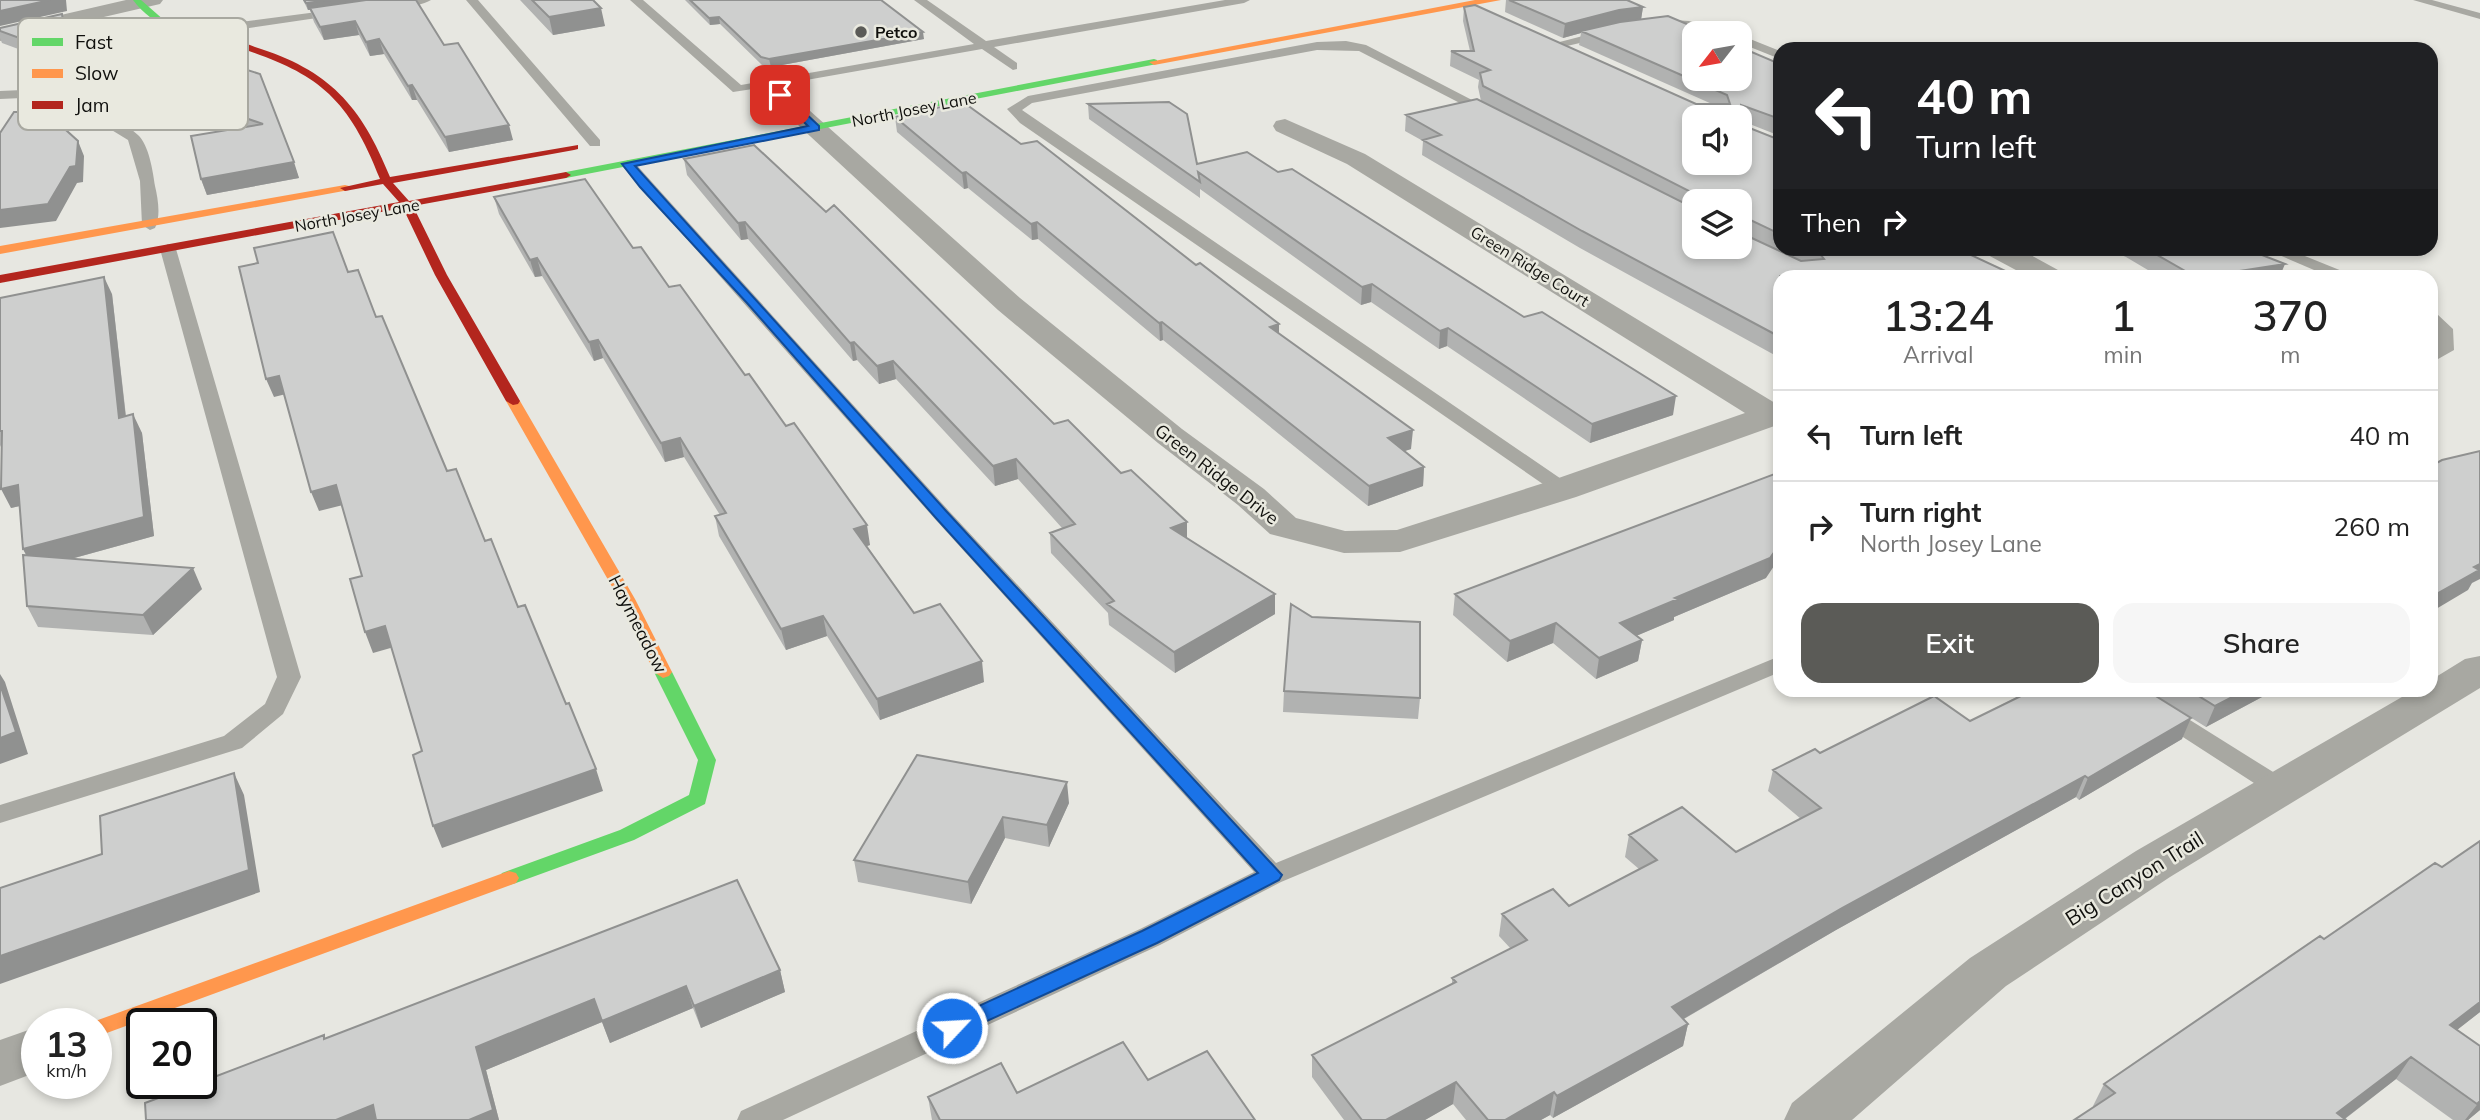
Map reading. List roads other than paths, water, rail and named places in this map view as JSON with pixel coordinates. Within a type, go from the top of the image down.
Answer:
[{"type":"main road","name":"Haymeadow","points":[[143,1],[146,14],[152,18]]},
{"type":"main road","name":"North Josey Lane","points":[[0,279],[628,164],[801,111],[1458,2]]},
{"type":"main road","name":"Haymeadow","points":[[112,1022],[627,835],[698,799],[707,760],[627,599],[441,275],[407,205],[386,181],[373,148],[351,111],[318,78],[281,58],[248,46]]},
{"type":"main road","name":"North Josey Lane","points":[[990,70],[1020,65]]},
{"type":"main road","name":"North Josey Lane","points":[[0,250],[601,142]]},
{"type":"street","points":[[72,18],[143,1]]},
{"type":"street","points":[[1458,2],[1497,10]]},
{"type":"street","points":[[0,35],[18,31]]},
{"type":"street","points":[[1531,35],[1592,62]]},
{"type":"street","name":"Green Ridge Drive","points":[[801,111],[1009,304],[1170,436],[1251,496],[1283,526],[1344,542],[1400,541],[1563,489],[1773,414]]},
{"type":"street","name":"Green Ridge Court","points":[[1285,127],[1356,159],[1773,412]]},
{"type":"street","points":[[2011,256],[2037,270]]},
{"type":"street","name":"Big Canyon Trail","points":[[2438,694],[2480,669]]},
{"type":"street","name":"Big Canyon Trail","points":[[1812,1120],[1988,972],[2153,864],[2433,697]]},
{"type":"street","points":[[0,1063],[21,1055]]},
{"type":"lane","points":[[371,8],[425,0]]},
{"type":"lane","points":[[471,0],[601,142]]},
{"type":"lane","points":[[636,0],[738,89],[1244,0]]},
{"type":"lane","points":[[920,0],[985,46],[1020,65]]},
{"type":"lane","points":[[2419,0],[2480,16]]},
{"type":"lane","points":[[248,25],[358,10]]},
{"type":"lane","points":[[1640,26],[1664,21],[1682,23]]},
{"type":"lane","points":[[1554,45],[1615,32]]},
{"type":"lane","points":[[1752,44],[1773,52]]},
{"type":"lane","points":[[1510,123],[1362,48],[1346,45],[1317,46],[1028,100],[1014,109],[1025,120],[1563,489]]},
{"type":"lane","points":[[769,83],[801,111]]},
{"type":"lane","points":[[0,95],[18,93]]},
{"type":"lane","points":[[122,130],[135,138],[152,209],[150,225]]},
{"type":"lane","points":[[628,164],[942,515],[1272,875]]},
{"type":"lane","points":[[0,814],[233,742],[275,708],[289,677],[168,249]]},
{"type":"lane","points":[[2290,256],[2326,270]]},
{"type":"lane","points":[[2438,324],[2445,330],[2445,350],[2438,354]]},
{"type":"lane","points":[[752,1120],[1150,937],[1272,875],[1773,666]]},
{"type":"lane","points":[[2137,697],[2280,788]]},
{"type":"place","name":"Petco","points":[[861,32]]}]
